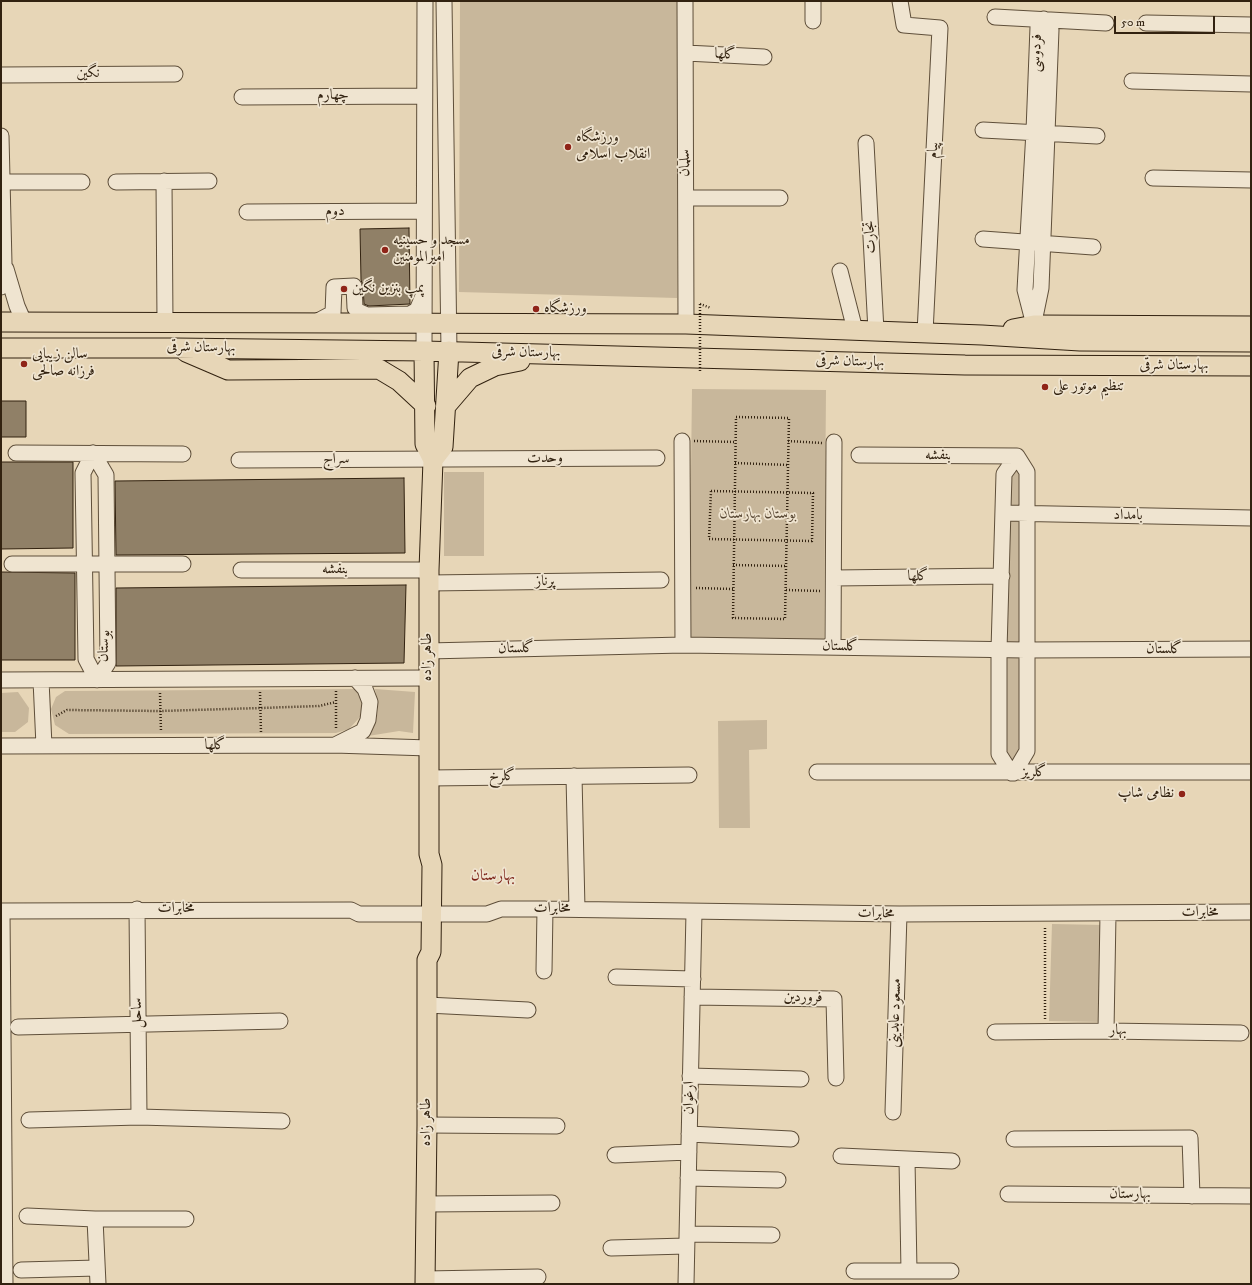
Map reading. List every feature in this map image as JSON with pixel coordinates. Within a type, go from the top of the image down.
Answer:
[{"type":"main road","name":"بهارستان شرقی","points":[[1,322],[424,323]]},
{"type":"main road","points":[[424,323],[449,324]]},
{"type":"main road","name":"بهارستان شرقی","points":[[449,324],[686,324],[982,335],[1080,341],[1251,342]]},
{"type":"main road","name":"بهارستان شرقی","points":[[982,335],[1034,325],[1251,326]]},
{"type":"main road","name":"بهارستان شرقی","points":[[1,348],[175,348],[424,351]]},
{"type":"main road","points":[[175,348],[228,370],[379,369],[399,381],[426,406]]},
{"type":"main road","points":[[424,351],[449,352],[444,447],[433,460]]},
{"type":"main road","name":"طاهر زاده","points":[[424,351],[426,406],[425,444],[433,460],[428,651],[429,854],[423,864],[426,909],[422,953],[427,960],[425,1282]]},
{"type":"main road","name":"بهارستان شرقی","points":[[449,352],[965,366],[1251,366]]},
{"type":"main road","points":[[446,406],[470,378],[495,366],[552,354]]},
{"type":"street","points":[[424,351],[423,96],[425,1]]},
{"type":"street","points":[[444,1],[449,352]]},
{"type":"street","name":"سلمان","points":[[686,1],[686,324]]},
{"type":"street","points":[[813,1],[813,21]]},
{"type":"street","name":"پیام","points":[[900,1],[904,25],[940,28],[925,333]]},
{"type":"street","points":[[995,17],[1106,22]]},
{"type":"street","name":"فردوسی","points":[[1034,325],[1025,290],[1028,243],[1051,30],[1044,19]]},
{"type":"street","points":[[1146,23],[1251,25]]},
{"type":"street","name":"گلها","points":[[686,53],[764,57]]},
{"type":"street","name":"نگین","points":[[1,75],[175,74]]},
{"type":"street","points":[[1132,81],[1251,84]]},
{"type":"street","name":"چهارم","points":[[242,97],[423,96]]},
{"type":"street","points":[[983,130],[1097,136]]},
{"type":"street","name":"فردوسی","points":[[1034,325],[1041,288],[1043,244],[1041,132]]},
{"type":"street","points":[[1,136],[4,264],[1,287]]},
{"type":"street","name":"تجارت","points":[[866,143],[876,331]]},
{"type":"street","points":[[1153,178],[1251,180]]},
{"type":"street","points":[[164,181],[165,322]]},
{"type":"street","points":[[116,182],[209,181]]},
{"type":"street","points":[[2,182],[82,182]]},
{"type":"street","points":[[686,198],[780,198]]},
{"type":"street","name":"دوم","points":[[247,212],[424,211]]},
{"type":"street","points":[[982,239],[1093,247]]},
{"type":"street","points":[[4,264],[16,306],[24,322]]},
{"type":"street","points":[[840,271],[855,330]]},
{"type":"street","points":[[316,322],[333,314],[334,287],[354,286],[355,308],[358,312],[367,315],[410,314],[417,310],[424,294]]},
{"type":"street","points":[[683,646],[687,441]]},
{"type":"street","points":[[830,442],[834,578],[833,646]]},
{"type":"street","points":[[16,453],[183,454]]},
{"type":"street","name":"بوستان","points":[[92,453],[106,475],[108,663],[97,680],[86,659],[83,473],[92,453]]},
{"type":"street","name":"بنفشه","points":[[859,455],[1017,456]]},
{"type":"street","points":[[1017,456],[1027,472],[1027,751],[1012,773],[999,754],[999,650],[1004,474],[1017,456]]},
{"type":"street","name":"وحدت","points":[[433,460],[657,458]]},
{"type":"street","name":"سراج","points":[[239,460],[433,460]]},
{"type":"street","points":[[83,502],[106,501]]},
{"type":"street","name":"بامداد","points":[[1004,513],[1251,518]]},
{"type":"street","points":[[12,564],[183,564]]},
{"type":"street","name":"بنفشه","points":[[242,570],[429,576]]},
{"type":"street","name":"پرناز","points":[[429,576],[661,580]]},
{"type":"street","name":"گلها","points":[[834,578],[1002,576]]},
{"type":"street","name":"گلستان","points":[[428,651],[683,646],[833,646],[999,650],[1251,649]]},
{"type":"street","points":[[335,739],[362,731],[368,720],[370,702],[365,689],[355,678]]},
{"type":"street","points":[[1,680],[428,678]]},
{"type":"street","points":[[41,680],[44,746]]},
{"type":"street","name":"گلها","points":[[1,746],[335,739],[429,748]]},
{"type":"street","name":"گلریز","points":[[817,772],[1251,772]]},
{"type":"street","name":"گلرخ","points":[[429,778],[689,775]]},
{"type":"street","points":[[574,776],[577,910]]},
{"type":"street","name":"مخابرات","points":[[2,911],[137,909],[351,910],[359,905],[488,914],[501,909],[899,914],[1251,912]]},
{"type":"street","name":"ساحل","points":[[137,909],[139,1117]]},
{"type":"street","points":[[544,971],[545,909]]},
{"type":"street","points":[[2,911],[2,978],[7,1028],[2,1087],[3,1253],[5,1284]]},
{"type":"street","name":"ارغوان","points":[[686,1284],[694,912]]},
{"type":"street","name":"مسعود عابدینی","points":[[893,1112],[899,914]]},
{"type":"street","points":[[1106,1030],[1108,914]]},
{"type":"street","points":[[616,977],[692,979]]},
{"type":"street","name":"فروردین","points":[[692,997],[834,999],[836,1078]]},
{"type":"street","points":[[427,1004],[528,1010]]},
{"type":"street","points":[[7,1028],[280,1021]]},
{"type":"street","name":"بهار","points":[[995,1032],[1106,1030],[1241,1033]]},
{"type":"street","points":[[690,1076],[801,1079]]},
{"type":"street","points":[[29,1120],[139,1117],[282,1121]]},
{"type":"street","points":[[427,1125],[557,1126]]},
{"type":"street","points":[[689,1134],[791,1139]]},
{"type":"street","points":[[1014,1139],[1190,1138],[1192,1196]]},
{"type":"street","points":[[615,1155],[689,1152]]},
{"type":"street","points":[[842,1156],[952,1161]]},
{"type":"street","points":[[907,1160],[909,1271]]},
{"type":"street","points":[[688,1178],[778,1180]]},
{"type":"street","name":"بهارستان","points":[[1008,1194],[1251,1196]]},
{"type":"street","points":[[426,1204],[552,1203]]},
{"type":"street","points":[[27,1216],[95,1219],[186,1219]]},
{"type":"street","points":[[95,1219],[98,1284]]},
{"type":"street","points":[[611,1248],[686,1240],[772,1235]]},
{"type":"street","points":[[22,1270],[97,1268]]},
{"type":"street","points":[[861,1275],[909,1271],[933,1278],[951,1271]]},
{"type":"street","points":[[425,1282],[538,1277]]},
{"type":"path","points":[[700,374],[700,304],[718,310]]},
{"type":"path","points":[[736,417],[789,418],[788,441],[785,619],[732,618],[736,417]]},
{"type":"path","points":[[687,441],[736,442]]},
{"type":"path","points":[[788,441],[830,442]]},
{"type":"path","points":[[735,463],[788,465]]},
{"type":"path","points":[[711,491],[735,491],[813,493],[812,541],[709,539],[711,491]]},
{"type":"path","points":[[734,565],[786,566]]},
{"type":"path","points":[[684,588],[733,589]]},
{"type":"path","points":[[786,590],[824,591]]},
{"type":"path","points":[[160,690],[161,734]]},
{"type":"path","points":[[260,690],[261,733]]},
{"type":"path","points":[[335,739],[336,690]]},
{"type":"path","points":[[53,719],[60,713],[67,710],[160,711],[261,708],[319,706],[336,702]]},
{"type":"path","points":[[1044,1032],[1045,914]]},
{"type":"green space","name":"ورزشگاه انقلاب اسلامی","points":[[460,1],[677,1],[677,298],[459,292]]},
{"type":"green space","name":"بوستان بهارستان","points":[[692,389],[826,390],[824,639],[689,638]]},
{"type":"green space","points":[[1016,467],[1023,474],[1023,508],[1009,507],[1009,475]]},
{"type":"green space","points":[[444,472],[484,472],[484,556],[444,556]]},
{"type":"green space","points":[[1008,519],[1022,520],[1020,642],[1006,642]]},
{"type":"green space","points":[[1006,657],[1019,657],[1021,749],[1013,761],[1006,751]]},
{"type":"green space","points":[[358,689],[362,703],[360,717],[349,729],[336,733],[69,734],[55,725],[51,709],[56,697],[65,691]]},
{"type":"green space","points":[[375,689],[415,692],[413,733],[399,731],[368,736],[376,722],[378,708]]},
{"type":"green space","points":[[18,692],[29,708],[28,722],[15,732],[1,732],[1,693]]},
{"type":"green space","points":[[767,720],[767,749],[749,750],[750,828],[719,828],[718,721]]},
{"type":"green space","points":[[1052,924],[1104,925],[1101,1022],[1049,1021]]},
{"type":"building","name":"مسجد و حسینیه امیرالمومنین","points":[[409,228],[410,304],[369,306],[364,304],[363,286],[361,280],[360,229]]},
{"type":"building","points":[[1,401],[26,401],[26,437],[1,437]]},
{"type":"building","points":[[1,462],[73,462],[73,548],[1,549]]},
{"type":"building","points":[[404,478],[405,553],[116,555],[115,481]]},
{"type":"building","points":[[1,572],[75,573],[75,660],[1,660]]},
{"type":"building","points":[[406,585],[404,663],[116,666],[116,588]]},
{"type":"place","name":"ورزشگاه انقلاب اسلامی","points":[[568,147]]},
{"type":"place","name":"مسجد و حسینیه امیرالمومنین","points":[[385,250]]},
{"type":"place","name":"پمپ بنزین نگین","points":[[344,289]]},
{"type":"place","name":"ورزشگاه","points":[[536,309]]},
{"type":"place","name":"سالن زیبایی فرزانه صالحی","points":[[24,364]]},
{"type":"place","name":"تنظیم موتور علی","points":[[1045,387]]},
{"type":"place","name":"نظامی شاپ","points":[[1182,794]]},
{"type":"district","name":"بهارستان","points":[[493,877]]}]
